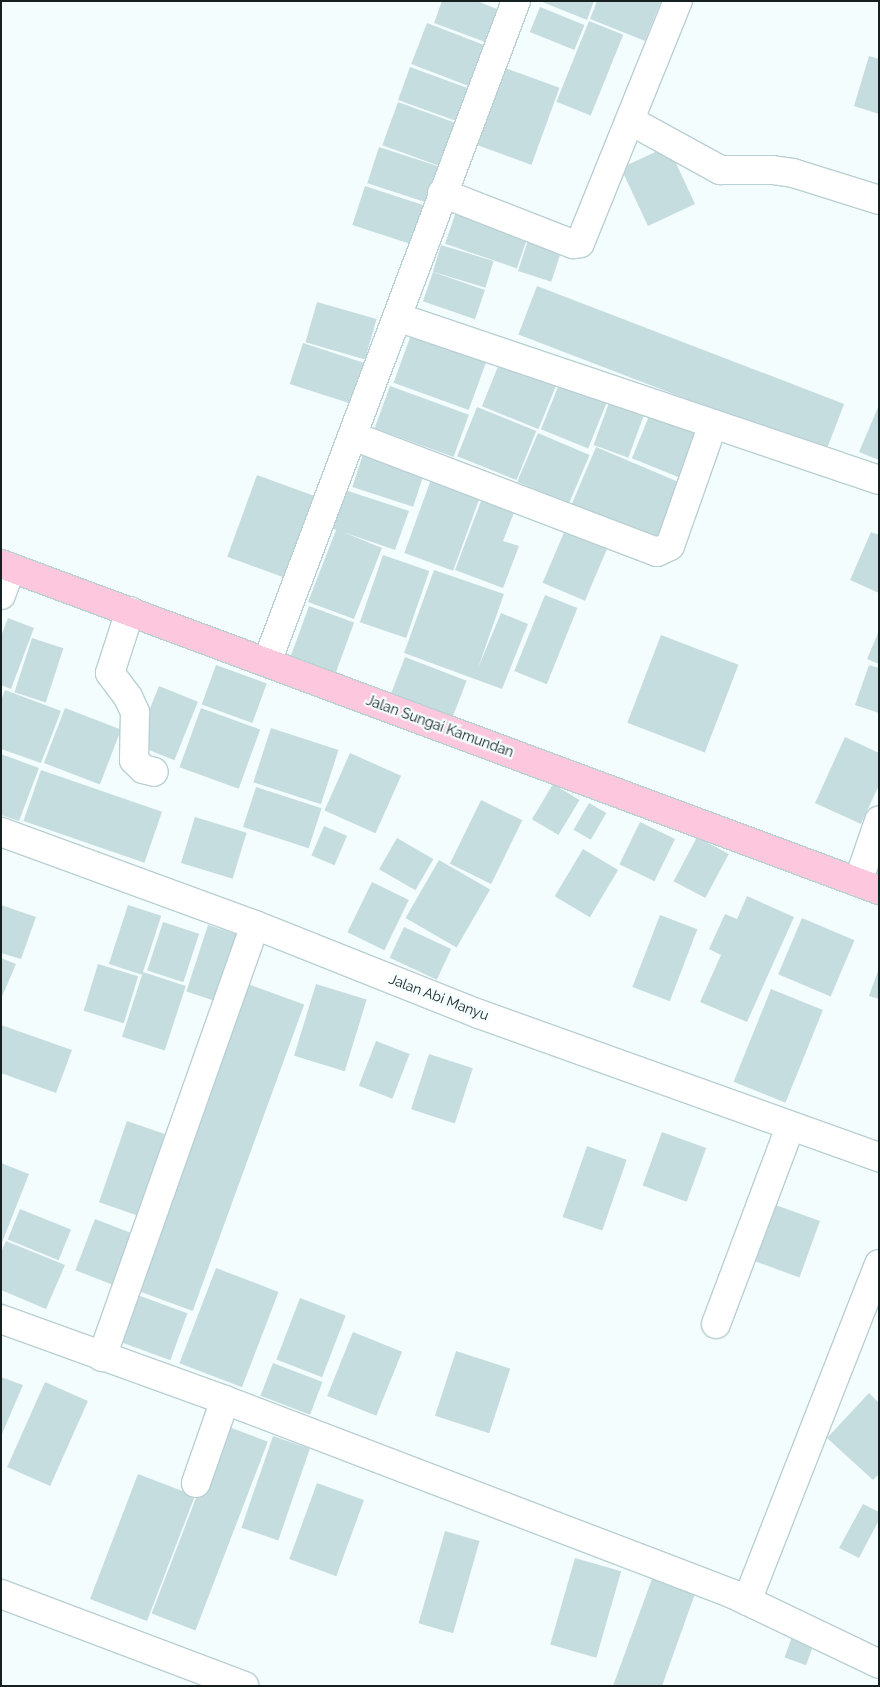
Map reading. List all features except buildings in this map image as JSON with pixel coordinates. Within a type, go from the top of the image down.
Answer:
[{"type":"main road","name":"Jalan Sungai Kamundan","points":[[6,566],[868,886]]},
{"type":"street","points":[[267,662],[516,1]]},
{"type":"street","points":[[442,194],[576,244],[584,238],[678,1]]},
{"type":"street","points":[[631,121],[720,170],[772,170],[794,173],[879,200]]},
{"type":"street","points":[[397,317],[879,480]]},
{"type":"street","points":[[353,436],[657,552],[670,546],[713,424]]},
{"type":"street","points":[[1,595],[6,566]]},
{"type":"street","points":[[130,611],[110,674],[128,697],[135,712],[134,760],[143,769],[154,772]]},
{"type":"street","points":[[868,886],[879,822]]},
{"type":"street","name":"Jalan Abi Manyu","points":[[1,832],[255,924],[480,1014],[790,1127],[879,1157]]},
{"type":"street","points":[[102,1357],[255,924]]},
{"type":"street","points":[[716,1324],[790,1127]]},
{"type":"street","points":[[747,1601],[879,1264]]},
{"type":"street","points":[[1,1319],[225,1400],[747,1601],[879,1664]]},
{"type":"street","points":[[196,1483],[225,1400]]},
{"type":"street","points":[[1,1594],[244,1686]]}]
